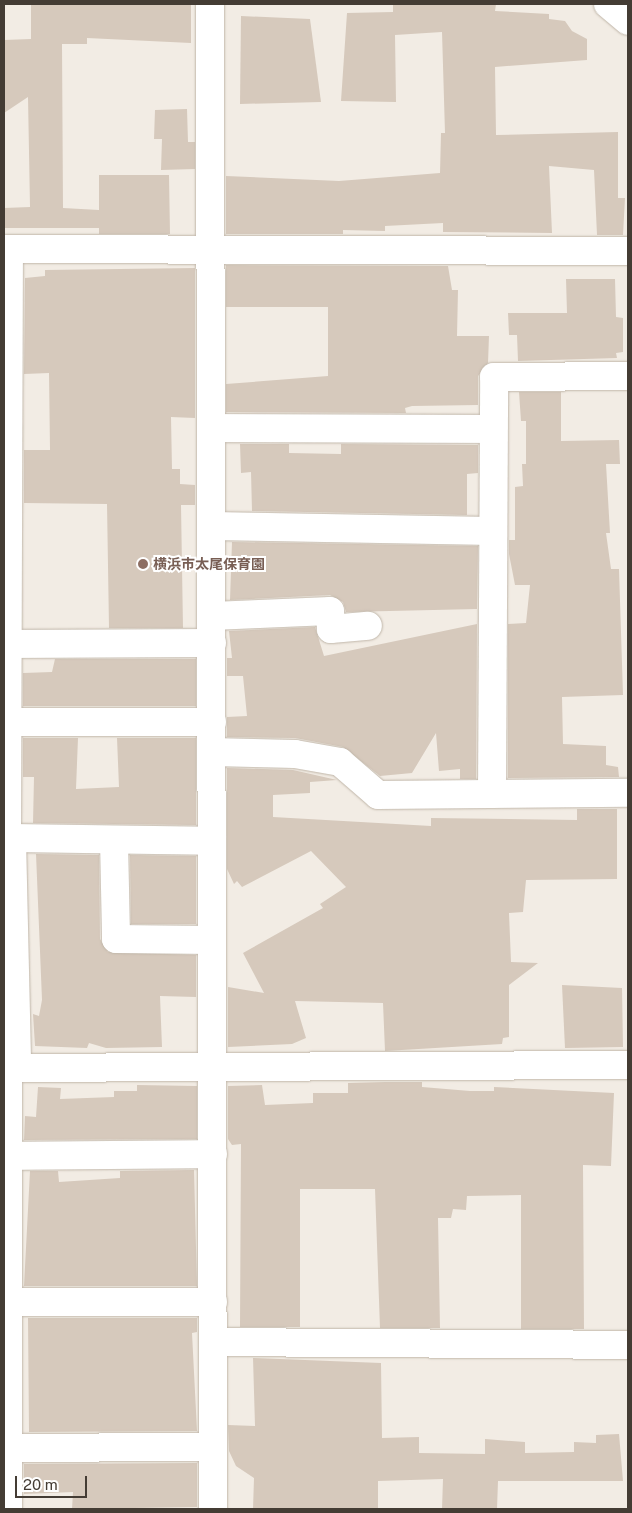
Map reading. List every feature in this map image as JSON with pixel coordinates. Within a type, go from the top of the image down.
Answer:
[{"type":"street","points":[[210,4],[212,248],[213,1509]]},
{"type":"street","points":[[608,4],[628,20]]},
{"type":"street","points":[[8,1509],[6,1448],[6,1156],[10,1068],[8,838],[10,722],[6,644],[7,249],[212,248],[628,251]]},
{"type":"street","points":[[492,794],[492,429],[494,378],[628,376]]},
{"type":"street","points":[[212,428],[492,429]]},
{"type":"street","points":[[212,526],[492,531]]},
{"type":"street","points":[[212,616],[330,611],[331,629],[368,626]]},
{"type":"street","points":[[6,644],[212,643]]},
{"type":"street","points":[[10,722],[212,722]]},
{"type":"street","points":[[212,752],[295,754],[340,762],[378,795],[628,794]]},
{"type":"street","points":[[8,838],[212,842]]},
{"type":"street","points":[[114,840],[116,939],[212,940]]},
{"type":"street","points":[[10,1068],[212,1065],[628,1066]]},
{"type":"street","points":[[6,1156],[213,1154]]},
{"type":"street","points":[[6,1302],[213,1302]]},
{"type":"street","points":[[213,1342],[628,1345]]},
{"type":"street","points":[[6,1448],[213,1448]]},
{"type":"building","points":[[31,4],[191,4],[191,43],[87,38],[87,44],[62,44],[63,208],[99,210],[99,175],[169,175],[170,234],[99,234],[99,228],[4,228],[4,208],[30,207],[28,97],[4,113],[4,40],[31,39]]},
{"type":"building","points":[[496,4],[495,11],[549,14],[549,19],[565,21],[572,31],[587,39],[587,60],[495,67],[496,135],[618,132],[618,198],[625,198],[623,235],[597,235],[594,170],[549,166],[552,233],[443,232],[443,223],[385,226],[385,231],[343,230],[343,234],[226,234],[226,176],[339,181],[440,173],[441,133],[445,133],[442,32],[395,35],[396,102],[341,101],[347,13],[393,12],[393,5]]},
{"type":"building","points":[[241,16],[310,19],[321,102],[240,104]]},
{"type":"building","points":[[187,109],[188,142],[195,142],[195,169],[161,170],[162,139],[154,139],[155,110]]},
{"type":"building","points":[[226,265],[448,266],[452,290],[458,290],[457,336],[489,336],[488,363],[478,376],[478,405],[412,406],[405,408],[406,413],[226,412],[226,384],[328,376],[328,307],[226,307]]},
{"type":"building","points":[[195,268],[195,418],[171,417],[172,469],[180,469],[180,484],[195,485],[195,505],[181,505],[183,628],[109,628],[107,504],[24,503],[24,450],[50,450],[49,373],[24,374],[25,278],[45,276],[45,270]]},
{"type":"building","points":[[566,279],[615,279],[616,317],[623,318],[623,352],[616,353],[617,358],[518,361],[517,335],[509,335],[508,313],[567,313]]},
{"type":"building","points":[[519,392],[561,392],[561,441],[619,440],[620,464],[606,464],[610,533],[606,533],[611,569],[619,569],[623,695],[562,697],[563,744],[606,746],[606,765],[618,767],[619,777],[508,778],[508,624],[526,623],[530,585],[515,585],[509,554],[509,540],[515,540],[515,487],[523,486],[522,464],[526,464],[526,421],[521,421]]},
{"type":"building","points":[[240,444],[289,444],[289,453],[341,454],[341,444],[478,445],[478,473],[467,474],[467,515],[252,511],[251,472],[241,473]]},
{"type":"building","points":[[232,542],[478,546],[477,609],[346,612],[343,602],[330,595],[230,600]]},
{"type":"building","points":[[477,624],[476,779],[460,779],[460,769],[439,771],[436,733],[412,773],[380,776],[343,747],[295,738],[227,737],[227,717],[247,716],[243,676],[227,676],[227,658],[232,658],[229,631],[315,627],[324,656]]},
{"type":"building","points":[[55,659],[196,659],[196,706],[23,706],[23,673],[52,672]]},
{"type":"building","points":[[23,738],[78,738],[76,789],[119,787],[117,738],[196,738],[196,825],[33,823],[34,777],[23,777]]},
{"type":"building","points":[[227,768],[293,770],[337,780],[310,782],[310,793],[273,795],[273,817],[431,826],[431,818],[577,820],[577,809],[617,809],[617,879],[526,880],[523,912],[509,913],[511,962],[538,963],[509,985],[509,1037],[503,1038],[502,1044],[385,1051],[383,1003],[295,1001],[306,1038],[292,1044],[228,1047],[228,987],[264,993],[243,953],[323,908],[320,904],[346,887],[311,851],[242,887],[237,881],[234,884],[227,869]]},
{"type":"building","points":[[36,854],[99,855],[100,939],[108,952],[196,955],[196,997],[160,996],[162,1047],[106,1048],[89,1043],[87,1048],[35,1046],[33,1014],[39,1016],[42,1000]]},
{"type":"building","points":[[130,855],[196,856],[196,924],[131,924]]},
{"type":"building","points":[[562,985],[622,988],[623,1047],[565,1048]]},
{"type":"building","points":[[422,1082],[422,1087],[470,1091],[494,1091],[494,1087],[614,1093],[611,1166],[583,1165],[584,1329],[521,1329],[521,1195],[467,1196],[466,1210],[453,1209],[451,1218],[438,1218],[440,1328],[380,1328],[375,1189],[300,1189],[300,1327],[240,1327],[241,1144],[232,1145],[228,1139],[228,1086],[262,1085],[265,1105],[313,1103],[313,1093],[348,1093],[348,1083]]},
{"type":"building","points":[[137,1085],[197,1086],[197,1139],[24,1140],[25,1116],[36,1117],[38,1087],[61,1088],[60,1099],[114,1097],[114,1091],[137,1091]]},
{"type":"building","points":[[194,1170],[197,1286],[24,1286],[30,1171],[58,1171],[59,1182],[120,1178],[120,1171]]},
{"type":"building","points":[[28,1318],[197,1318],[197,1332],[192,1333],[197,1431],[29,1432]]},
{"type":"building","points":[[253,1358],[381,1363],[382,1438],[419,1437],[419,1453],[485,1454],[485,1439],[525,1442],[525,1453],[574,1452],[574,1442],[596,1443],[596,1435],[619,1434],[623,1481],[498,1481],[497,1509],[442,1509],[443,1479],[378,1481],[378,1509],[253,1509],[254,1478],[236,1466],[229,1451],[228,1425],[255,1426]]},
{"type":"building","points":[[197,1463],[197,1507],[72,1509],[73,1492],[24,1494],[24,1464]]},
{"type":"place","name":"横浜市太尾保育園","points":[[143,564]]}]
